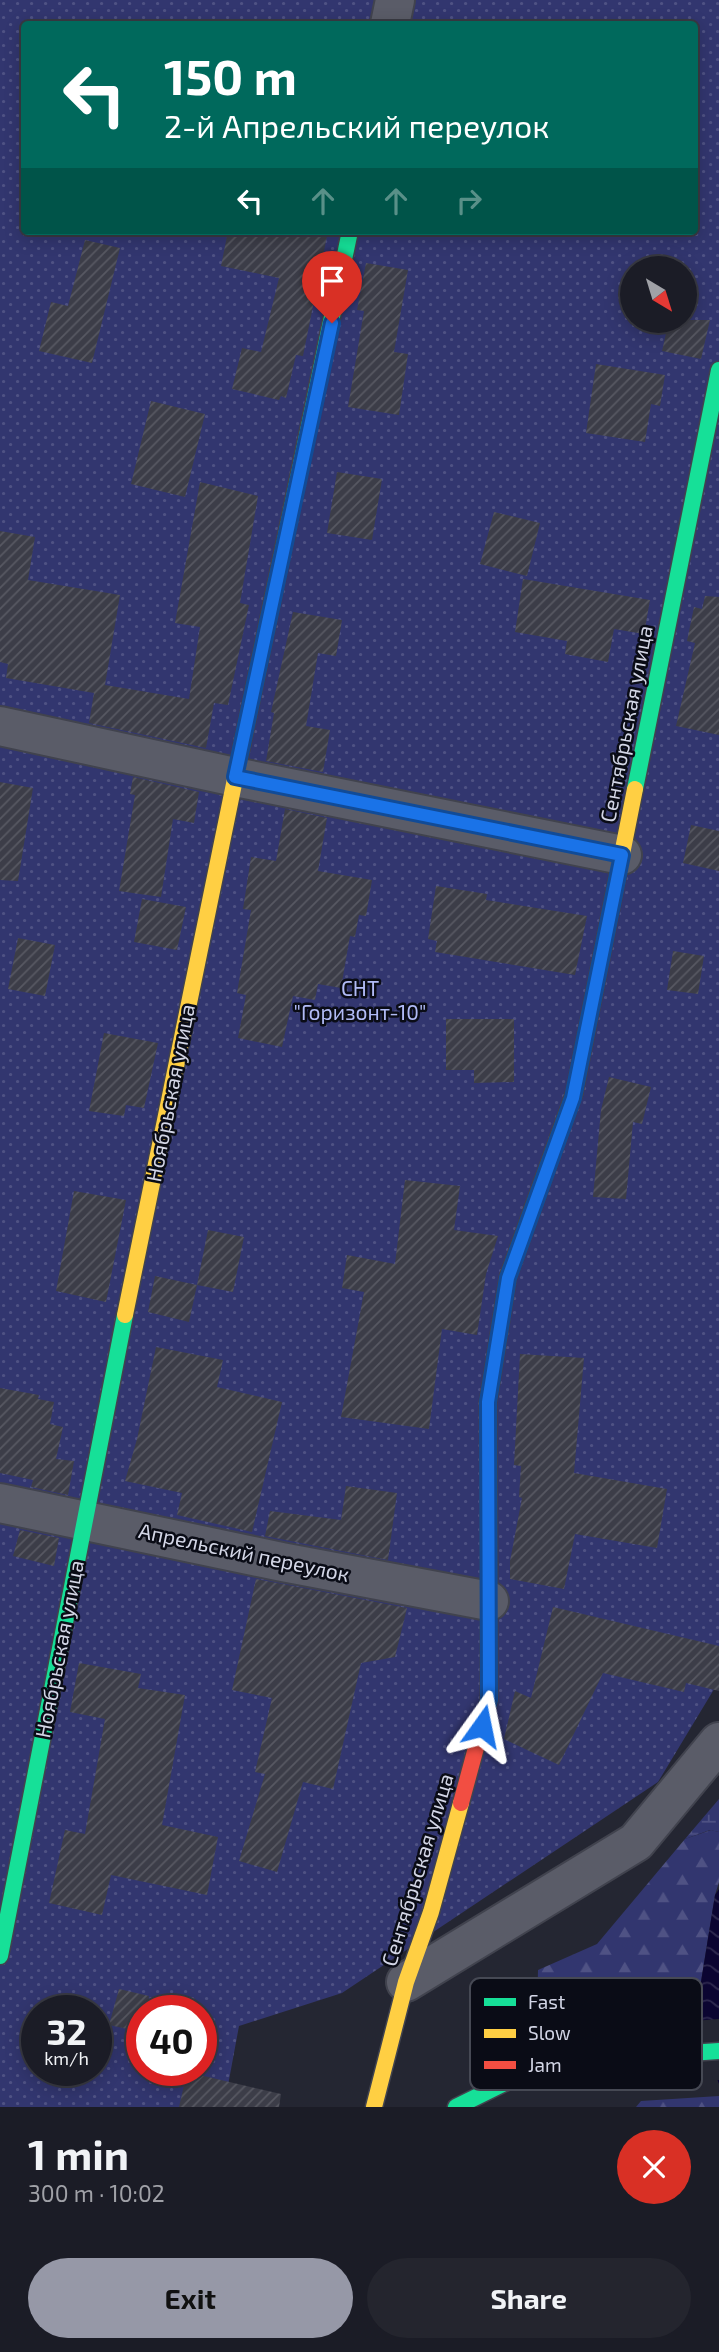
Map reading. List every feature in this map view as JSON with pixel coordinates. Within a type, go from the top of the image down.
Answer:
[{"type":"street","points":[[391,21],[395,0]]},
{"type":"street","name":"Ноябрьская улица","points":[[0,1956],[235,777],[328,346],[349,235]]},
{"type":"street","name":"Сентябрьская улица","points":[[374,2107],[406,1982],[431,1912],[489,1700],[488,1402],[508,1278],[573,1098],[719,369]]},
{"type":"street","points":[[0,726],[235,777],[622,855]]},
{"type":"street","name":"Апрельский переулок","points":[[0,1503],[282,1562],[489,1601]]},
{"type":"street","points":[[406,1982],[636,1842],[719,1742]]},
{"type":"street","points":[[456,2107],[491,2090]]},
{"type":"green space","name":"СНТ \"Горизонт-10\"","points":[[0,0],[719,0],[719,1681],[658,1782],[342,1993],[239,2026],[224,2107],[0,2107]]},
{"type":"green space","points":[[719,1799],[719,1832],[710,1830],[685,1839]]},
{"type":"green space","points":[[711,1830],[719,1832],[719,1882],[702,1978],[538,1978],[538,1970],[597,1944],[685,1839]]},
{"type":"green space","points":[[719,2096],[719,2107],[636,2107],[641,2101]]},
{"type":"water","points":[[719,1889],[719,2084],[702,2038],[702,1978],[715,1895]]},
{"type":"pier","points":[[719,2019],[719,2080],[714,2081],[702,2048],[702,2020]]},
{"type":"building","points":[[227,235],[327,235],[303,356],[296,355],[286,398],[281,396],[279,400],[232,389],[242,348],[261,352],[279,278],[221,266]]},
{"type":"building","points":[[85,240],[120,248],[92,363],[39,351],[51,302],[68,306]]},
{"type":"building","points":[[366,263],[408,270],[394,352],[408,354],[399,415],[348,407],[364,311],[357,310]]},
{"type":"building","points":[[697,320],[710,320],[701,359],[662,351],[666,333],[697,333]]},
{"type":"building","points":[[596,364],[665,375],[660,406],[651,404],[645,442],[586,433]]},
{"type":"building","points":[[151,401],[205,414],[185,497],[131,484]]},
{"type":"building","points":[[337,472],[382,479],[372,540],[327,533]]},
{"type":"building","points":[[200,482],[258,496],[240,603],[249,605],[228,705],[214,703],[206,748],[89,723],[94,693],[6,678],[8,664],[0,662],[0,531],[35,537],[28,580],[120,595],[105,685],[189,699],[200,627],[175,623]]},
{"type":"building","points":[[494,512],[540,523],[527,576],[480,564]]},
{"type":"building","points":[[523,579],[650,600],[644,634],[614,629],[608,662],[565,654],[567,641],[515,632]]},
{"type":"building","points":[[705,596],[719,597],[719,735],[676,726],[695,643],[687,641],[694,607],[702,609]]},
{"type":"building","points":[[293,612],[342,620],[336,656],[318,653],[306,726],[330,730],[323,772],[266,761],[274,713],[271,712]]},
{"type":"building","points":[[133,777],[199,792],[194,823],[173,819],[161,897],[119,891],[135,795],[130,794]]},
{"type":"building","points":[[0,782],[33,788],[18,881],[0,880]]},
{"type":"building","points":[[285,809],[327,818],[318,871],[372,880],[366,916],[359,915],[355,937],[350,936],[341,988],[318,984],[315,1000],[293,996],[282,1047],[238,1038],[246,995],[237,993],[251,910],[243,909],[251,857],[276,861]]},
{"type":"building","points":[[691,825],[719,831],[719,871],[683,863]]},
{"type":"building","points":[[436,886],[487,894],[486,900],[587,916],[575,975],[435,952],[437,941],[428,939]]},
{"type":"building","points":[[142,899],[186,907],[177,950],[134,942]]},
{"type":"building","points":[[18,938],[55,945],[45,996],[8,989]]},
{"type":"building","points":[[673,951],[704,956],[698,994],[667,990]]},
{"type":"building","points":[[446,1019],[514,1019],[514,1082],[474,1083],[474,1070],[446,1070]]},
{"type":"building","points":[[104,1033],[158,1043],[144,1108],[126,1105],[124,1116],[89,1111]]},
{"type":"building","points":[[609,1077],[651,1087],[642,1124],[633,1122],[626,1199],[593,1197],[601,1110]]},
{"type":"building","points":[[405,1180],[460,1186],[454,1230],[498,1236],[486,1274],[477,1335],[442,1329],[429,1429],[341,1417],[364,1292],[342,1288],[347,1255],[395,1264]]},
{"type":"building","points":[[74,1191],[126,1200],[106,1302],[56,1291]]},
{"type":"building","points":[[208,1230],[244,1237],[233,1292],[197,1285]]},
{"type":"building","points":[[155,1276],[197,1285],[189,1322],[148,1312]]},
{"type":"building","points":[[156,1347],[223,1360],[217,1387],[282,1402],[252,1532],[177,1515],[182,1493],[125,1481],[137,1439]]},
{"type":"building","points":[[520,1354],[584,1358],[574,1473],[667,1489],[657,1548],[575,1534],[564,1589],[510,1579],[510,1561],[522,1498],[519,1497],[521,1466],[514,1465]]},
{"type":"building","points":[[0,1388],[39,1395],[38,1399],[54,1402],[50,1424],[63,1427],[56,1459],[74,1461],[68,1495],[31,1487],[33,1480],[0,1473]]},
{"type":"building","points":[[346,1486],[397,1493],[388,1560],[265,1536],[270,1511],[341,1520]]},
{"type":"building","points":[[20,1530],[59,1538],[54,1566],[13,1556]]},
{"type":"building","points":[[256,1579],[407,1608],[395,1657],[361,1663],[333,1789],[303,1782],[277,1872],[239,1861],[265,1774],[255,1772],[272,1698],[232,1690]]},
{"type":"building","points":[[553,1607],[719,1646],[719,1691],[686,1683],[684,1692],[603,1673],[559,1765],[504,1739],[515,1691],[531,1698]]},
{"type":"building","points":[[79,1663],[141,1674],[138,1688],[185,1695],[162,1825],[218,1837],[207,1895],[111,1875],[102,1915],[49,1903],[65,1830],[85,1834],[105,1719],[70,1712]]},
{"type":"building","points":[[119,1989],[145,1995],[126,1995],[126,2029],[112,2026],[112,2014]]},
{"type":"building","points":[[217,2079],[281,2094],[279,2107],[179,2107],[184,2086],[217,2086]]},
{"type":"traffic: fast","points":[[242,745],[349,235]]},
{"type":"traffic: fast","points":[[635,789],[719,370]]},
{"type":"traffic: fast","points":[[489,1563],[488,1402],[508,1277],[574,1094]]},
{"type":"traffic: fast","points":[[0,1956],[125,1315]]},
{"type":"traffic: fast","points":[[702,2052],[719,2051]]},
{"type":"traffic: fast","points":[[456,2107],[491,2090]]},
{"type":"traffic: slow","points":[[125,1315],[242,745]]},
{"type":"traffic: slow","points":[[574,1094],[635,789]]},
{"type":"traffic: slow","points":[[374,2107],[406,1982],[431,1912],[461,1803]]},
{"type":"traffic: jam","points":[[461,1803],[489,1700],[489,1563]]},
{"type":"route","points":[[332,323],[235,777],[622,855],[573,1098],[508,1278],[496,1352],[488,1402],[489,1700],[482,1726]]}]
